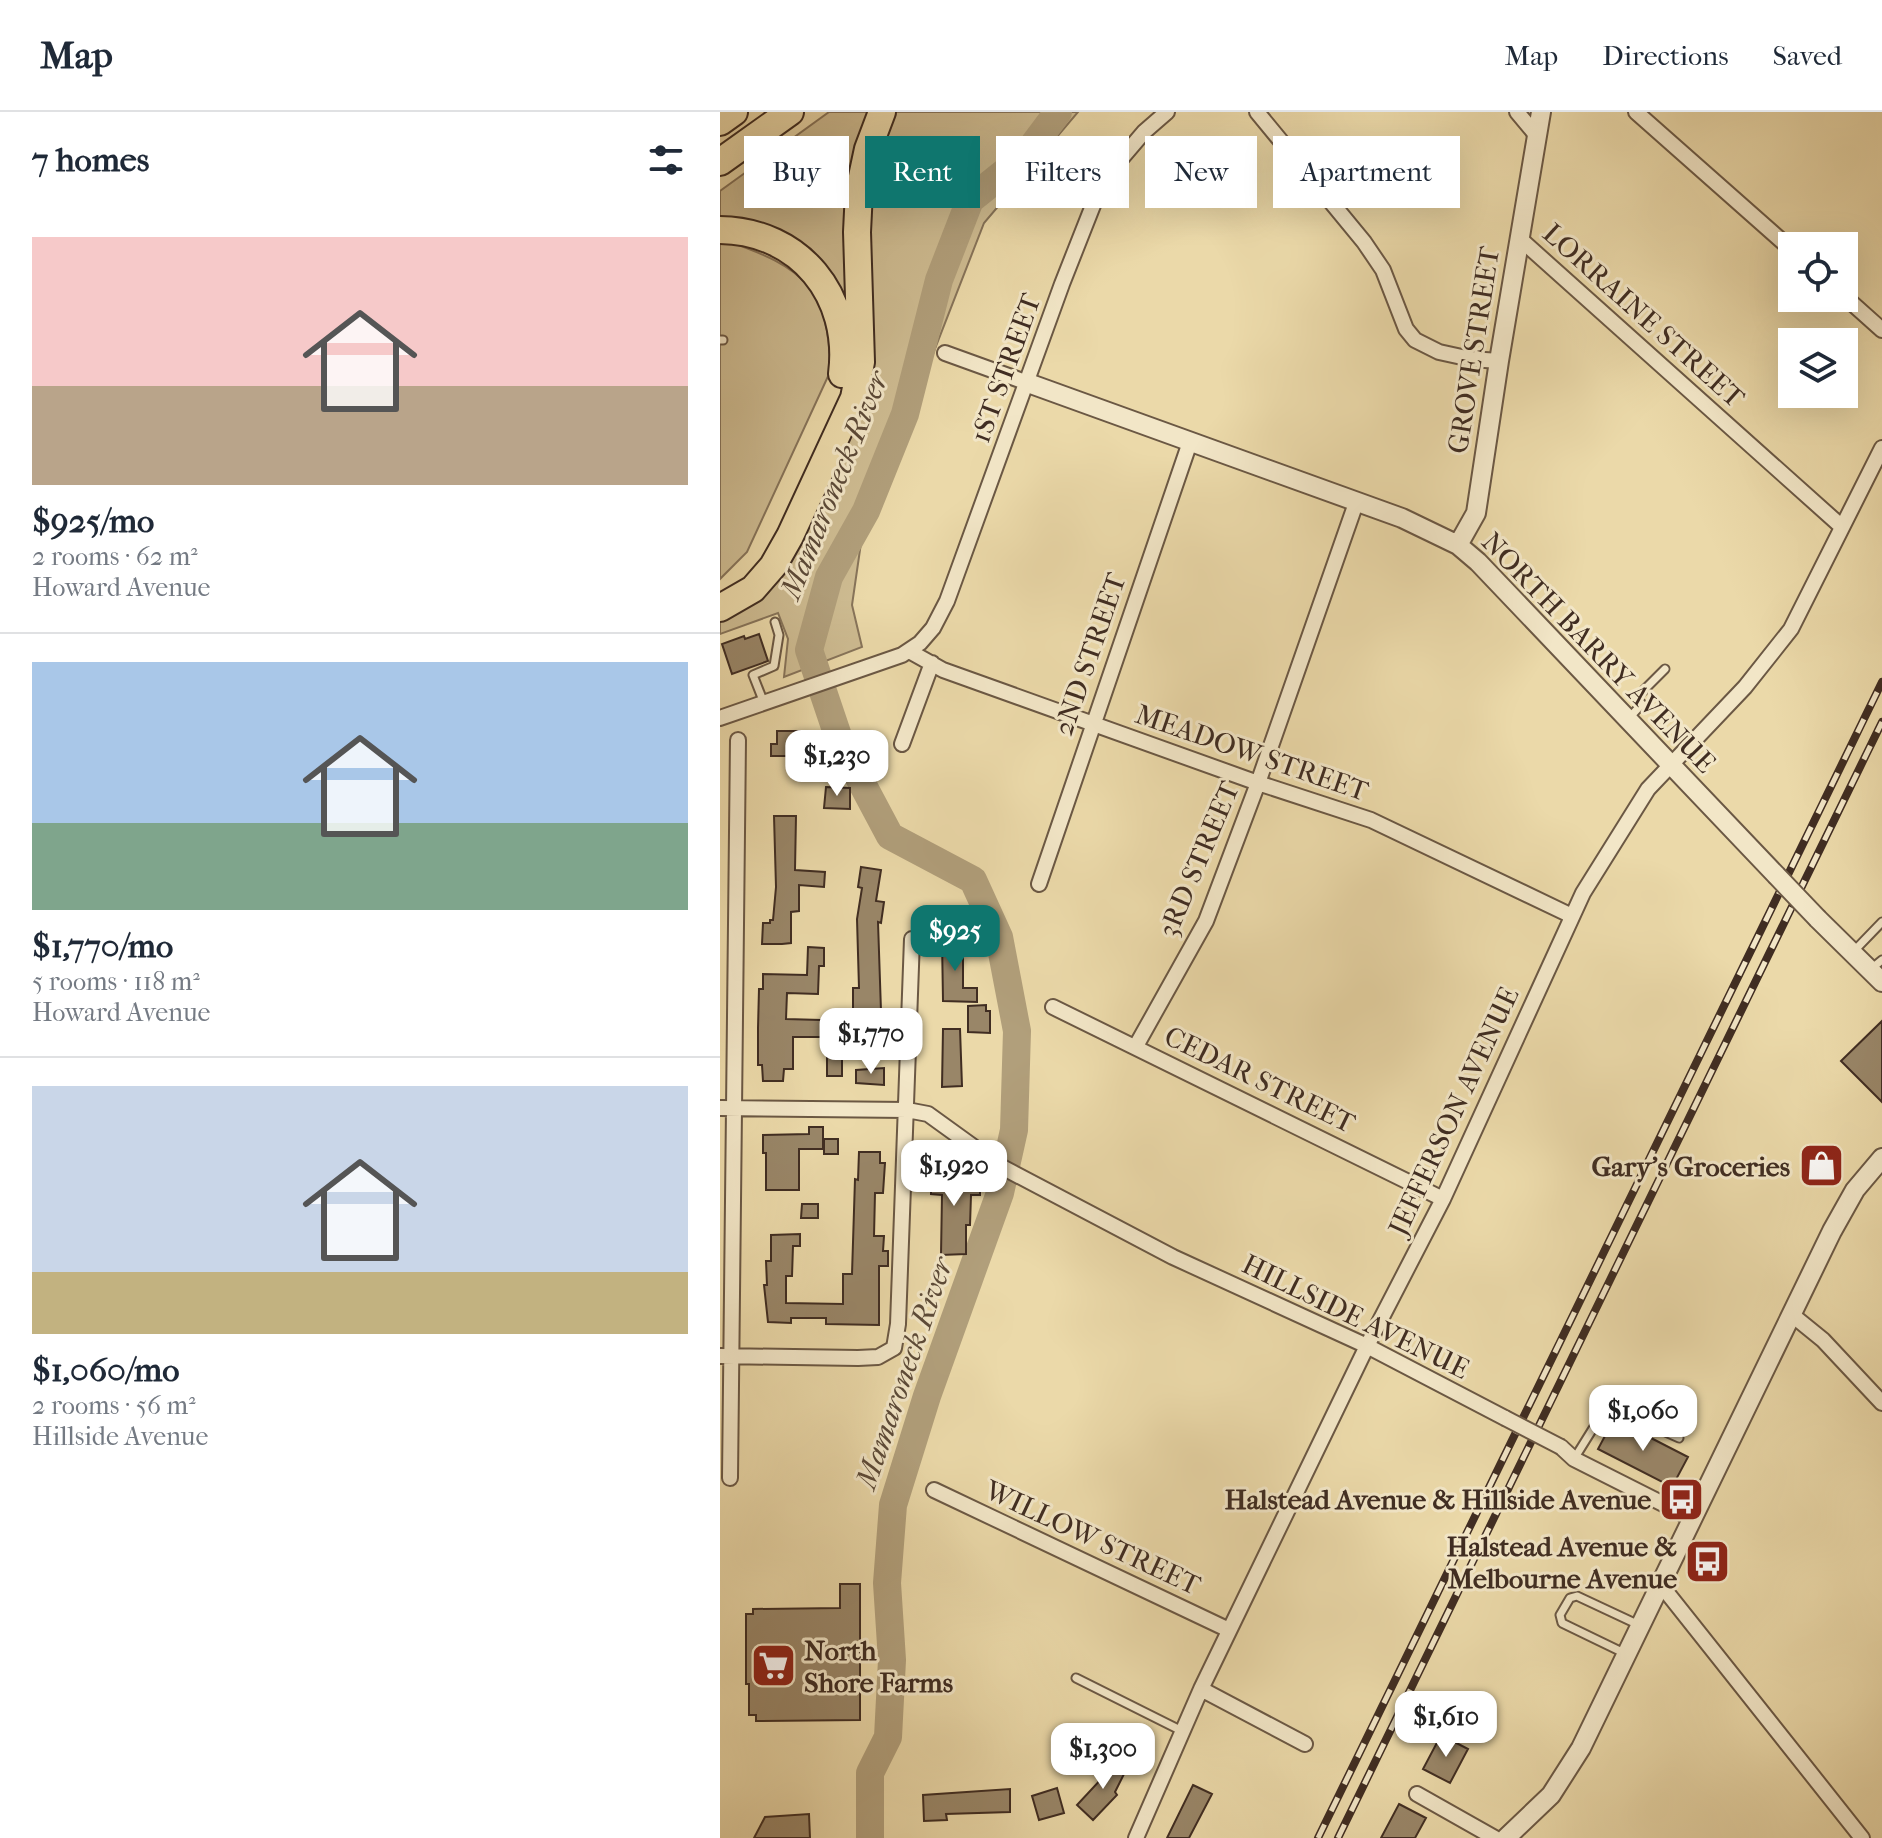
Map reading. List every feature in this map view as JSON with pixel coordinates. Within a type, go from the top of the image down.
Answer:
[{"type":"highway","points":[[720,122],[734,112]]},
{"type":"highway","points":[[720,162],[790,112]]},
{"type":"highway","points":[[720,608],[753,589],[773,566],[854,398],[861,362],[859,191],[868,149],[882,112]]},
{"type":"highway","points":[[720,230],[761,236],[804,262],[833,299],[844,345],[843,369],[837,393],[774,529],[751,566],[720,590]]},
{"type":"street","name":"1ST STREET","points":[[909,651],[933,628],[947,601],[1103,180],[1144,132],[1167,112]]},
{"type":"street","points":[[1257,112],[1364,242],[1383,270],[1406,329],[1415,340],[1439,352],[1499,361]]},
{"type":"street","points":[[1517,112],[1537,136]]},
{"type":"street","name":"GROVE STREET","points":[[1458,545],[1476,513],[1541,112]]},
{"type":"street","points":[[1636,112],[1778,238]]},
{"type":"street","name":"LORRAINE STREET","points":[[1519,238],[1842,527]]},
{"type":"street","points":[[1858,309],[1882,330]]},
{"type":"street","name":"NORTH BARRY AVENUE","points":[[945,353],[1416,524],[1458,545],[1516,599],[1818,919],[1852,953],[1878,971]]},
{"type":"street","name":"2ND STREET","points":[[1039,884],[1190,442]]},
{"type":"street","name":"JEFFERSON AVENUE","points":[[1136,1838],[1201,1689],[1367,1346],[1443,1199],[1583,893],[1648,789],[1745,687],[1791,629],[1882,448]]},
{"type":"street","name":"3RD STREET","points":[[1136,1046],[1206,921],[1356,503]]},
{"type":"street","points":[[720,718],[804,691],[909,651]]},
{"type":"street","name":"MEADOW STREET","points":[[909,651],[943,670],[1258,783],[1371,820],[1572,916]]},
{"type":"street","points":[[902,744],[932,663]]},
{"type":"street","points":[[730,1478],[726,1356],[728,1108],[738,740]]},
{"type":"street","points":[[726,1356],[878,1357],[890,1352],[898,1324],[912,939]]},
{"type":"street","name":"CEDAR STREET","points":[[1053,1007],[1443,1199]]},
{"type":"street","points":[[728,1108],[907,1110]]},
{"type":"street","name":"HILLSIDE AVENUE","points":[[907,1110],[928,1114],[995,1162],[1173,1257],[1367,1346],[1561,1447],[1574,1459],[1693,1519]]},
{"type":"street","points":[[1506,1838],[1551,1795],[1581,1748],[1791,1314],[1855,1190],[1882,1158]]},
{"type":"street","points":[[1791,1314],[1823,1340],[1882,1403]]},
{"type":"street","name":"WILLOW STREET","points":[[934,1490],[1229,1630]]},
{"type":"street","points":[[1661,1585],[1862,1838]]},
{"type":"street","points":[[1201,1689],[1305,1744]]},
{"type":"street","points":[[1417,1794],[1495,1838]]},
{"type":"lane","points":[[764,703],[752,671],[774,666],[779,635],[775,622]]},
{"type":"lane","points":[[1628,719],[1642,704],[1636,698],[1665,669]]},
{"type":"lane","points":[[1852,953],[1882,922]]},
{"type":"lane","points":[[1574,1459],[1607,1406],[1679,1438]]},
{"type":"lane","points":[[1627,1655],[1562,1623],[1560,1615],[1570,1598],[1577,1596],[1641,1625]]},
{"type":"lane","points":[[1076,1678],[1182,1731]]},
{"type":"shaded area","points":[[829,112],[869,112],[849,179],[849,136],[796,136]]},
{"type":"shaded area","points":[[895,112],[1078,112],[1058,136],[996,136],[997,208],[984,223],[862,536],[852,605],[862,647],[784,677],[788,639],[778,613],[720,634],[720,618],[850,436],[869,208],[980,208],[980,136],[885,136]]},
{"type":"shaded area","points":[[744,174],[744,208],[849,208],[849,179],[851,329],[836,286],[720,222],[720,191]]},
{"type":"shaded area","points":[[727,241],[775,261],[807,285],[825,320],[830,372],[747,552],[720,579],[720,242]]},
{"type":"building","points":[[759,634],[768,661],[732,674],[722,644]]},
{"type":"building","points":[[777,731],[800,731],[800,756],[771,756],[771,744],[777,744]]},
{"type":"building","points":[[826,787],[850,788],[850,809],[824,808]]},
{"type":"building","points":[[774,816],[796,816],[795,870],[825,872],[824,887],[799,885],[799,911],[791,912],[791,943],[762,944],[763,923],[773,920],[776,887]]},
{"type":"building","points":[[861,867],[881,870],[876,901],[884,902],[881,923],[878,922],[881,1011],[853,1012],[853,988],[859,988],[857,919],[862,888],[858,887]]},
{"type":"building","points":[[942,939],[963,939],[963,988],[977,988],[977,1002],[943,1001]]},
{"type":"building","points":[[808,947],[824,948],[824,966],[819,966],[818,994],[787,993],[786,1019],[856,1021],[855,1039],[842,1039],[842,1076],[827,1076],[827,1037],[793,1037],[793,1069],[784,1069],[783,1081],[763,1081],[762,1065],[758,1065],[758,1028],[759,989],[763,989],[763,974],[807,975]]},
{"type":"building","points":[[986,1005],[986,1011],[990,1011],[990,1033],[968,1032],[968,1006]]},
{"type":"building","points":[[1882,1021],[1882,1102],[1841,1061]]},
{"type":"building","points":[[943,1029],[960,1029],[962,1086],[942,1087]]},
{"type":"building","points":[[884,1068],[884,1085],[856,1083],[856,1070]]},
{"type":"building","points":[[809,1127],[823,1127],[823,1149],[799,1149],[799,1190],[766,1190],[763,1135],[809,1134]]},
{"type":"building","points":[[824,1139],[838,1139],[838,1154],[824,1154]]},
{"type":"building","points":[[859,1152],[880,1152],[880,1163],[885,1163],[883,1193],[875,1193],[874,1236],[884,1236],[883,1251],[888,1251],[888,1266],[879,1266],[879,1325],[826,1324],[826,1318],[791,1318],[791,1323],[768,1322],[764,1285],[767,1285],[766,1261],[771,1261],[771,1235],[800,1234],[800,1246],[793,1246],[792,1276],[786,1276],[786,1303],[843,1304],[843,1274],[852,1274],[855,1179],[858,1180]]},
{"type":"building","points":[[931,1168],[949,1168],[948,1177],[980,1177],[980,1195],[971,1195],[970,1225],[966,1225],[966,1254],[941,1255],[942,1195],[931,1194]]},
{"type":"building","points":[[802,1204],[818,1204],[818,1218],[801,1218]]},
{"type":"building","points":[[1614,1419],[1688,1457],[1672,1487],[1598,1449]]},
{"type":"building","points":[[840,1584],[860,1584],[860,1720],[756,1721],[756,1715],[749,1715],[749,1684],[746,1684],[746,1614],[753,1614],[753,1609],[840,1608]]},
{"type":"building","points":[[1441,1735],[1468,1749],[1450,1783],[1423,1769]]},
{"type":"building","points":[[1107,1761],[1126,1770],[1115,1792],[1117,1795],[1093,1820],[1077,1805],[1104,1776],[1101,1774]]},
{"type":"building","points":[[1193,1785],[1212,1794],[1189,1838],[1167,1838]]},
{"type":"building","points":[[1057,1788],[1064,1813],[1039,1820],[1032,1796]]},
{"type":"building","points":[[1010,1789],[1010,1812],[946,1814],[947,1820],[924,1821],[923,1795]]},
{"type":"building","points":[[1399,1804],[1426,1818],[1415,1838],[1381,1838]]},
{"type":"building","points":[[809,1814],[810,1838],[754,1838],[765,1817]]},
{"type":"waterway","name":"Mamaroneck River","points":[[870,1838],[870,1773],[888,1737],[892,1660],[887,1583],[893,1505],[927,1396],[1000,1193],[1014,1130],[1017,1031],[999,937],[973,880],[890,836],[840,742],[809,650],[829,577],[866,511],[905,414],[939,280],[970,200],[1025,156],[1058,112]]},
{"type":"railway","points":[[1318,1838],[1882,682]]},
{"type":"railway","points":[[1338,1838],[1882,722]]},
{"type":"place","name":"Gary's Groceries","points":[[1821,1166]]},
{"type":"place","name":"Halstead Avenue & Hillside Avenue","points":[[1682,1499]]},
{"type":"place","name":"Halstead Avenue & Melbourne Avenue","points":[[1708,1562]]},
{"type":"place","name":"North Shore Farms","points":[[773,1666]]}]
